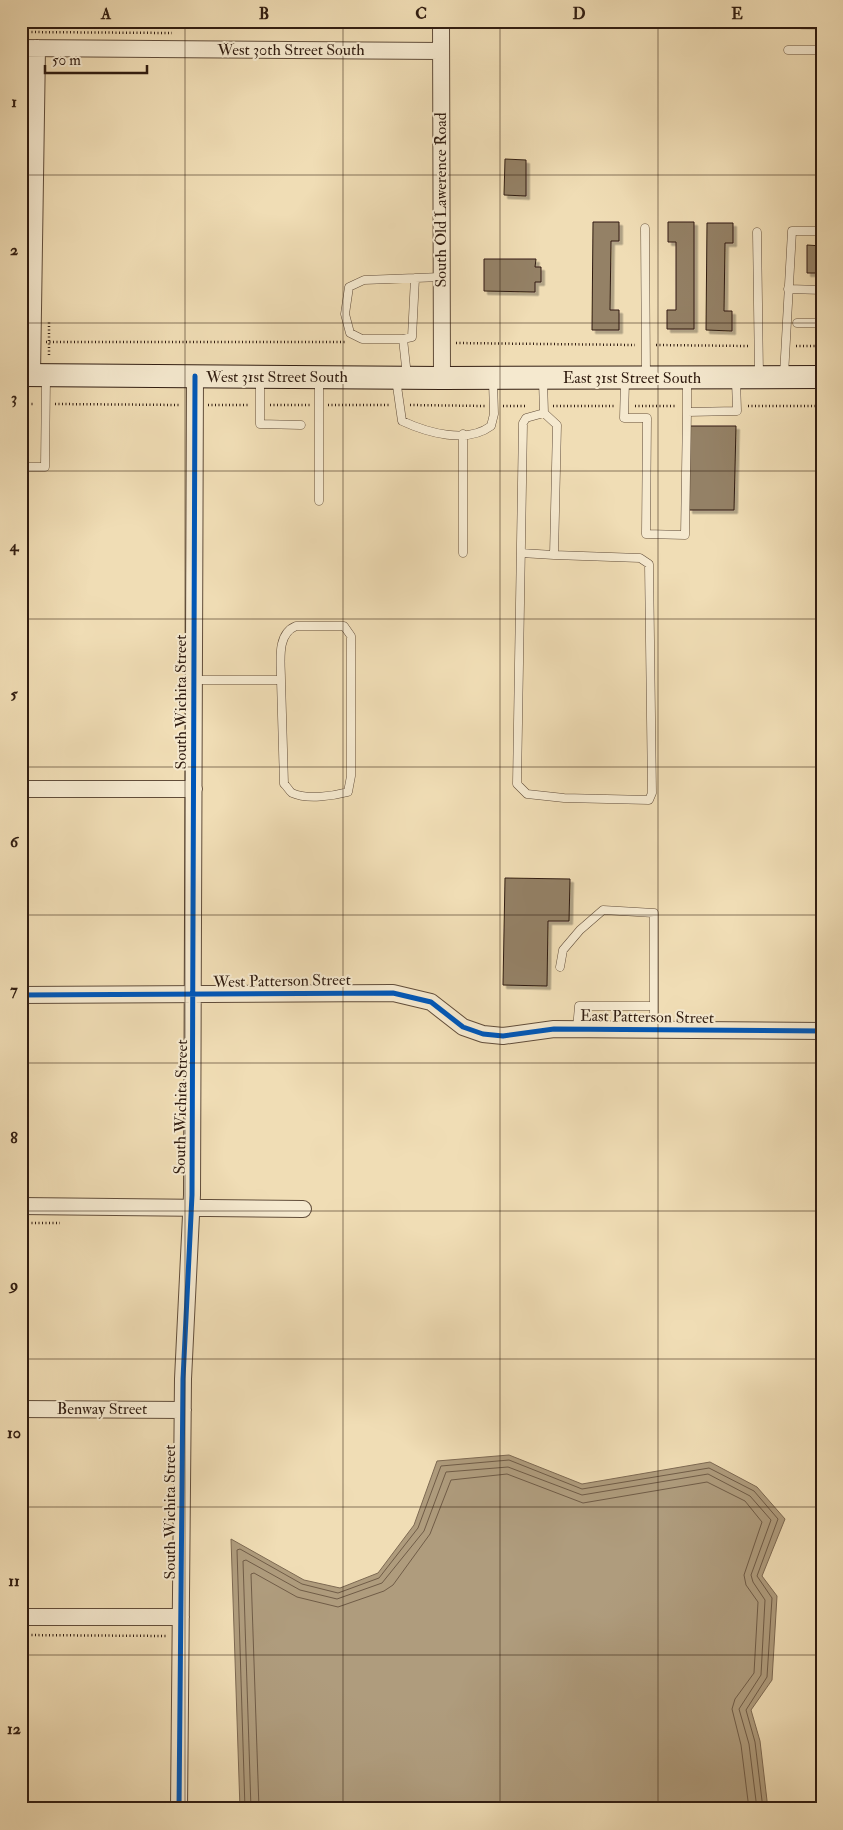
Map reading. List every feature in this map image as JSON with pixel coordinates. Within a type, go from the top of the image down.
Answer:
[{"type":"street","name":"South Old Lawerence Road","points":[[441,21],[442,378]]},
{"type":"street","name":"West 30th Street South","points":[[29,48],[441,51]]},
{"type":"street","points":[[29,48],[33,375]]},
{"type":"street","name":"West 31st Street South","points":[[33,375],[442,378]]},
{"type":"street","name":"South Wichita Street","points":[[173,1808],[181,1617],[183,1410],[192,1208],[195,376]]},
{"type":"street","name":"East 31st Street South","points":[[442,378],[822,377]]},
{"type":"street","points":[[21,789],[194,789]]},
{"type":"street","name":"West Patterson Street","points":[[21,996],[399,993],[431,1002],[472,1032]]},
{"type":"street","name":"East Patterson Street","points":[[472,1032],[504,1036],[540,1030],[577,1028],[822,1031]]},
{"type":"street","points":[[21,1206],[303,1209]]},
{"type":"street","name":"Benway Street","points":[[21,1409],[183,1410]]},
{"type":"street","points":[[21,1617],[181,1617]]},
{"type":"lane","points":[[788,50],[822,50]]},
{"type":"lane","points":[[645,228],[635,378],[624,406],[624,418],[647,418],[646,534],[685,535],[686,378]]},
{"type":"lane","points":[[784,377],[792,231],[822,231]]},
{"type":"lane","points":[[757,232],[760,377]]},
{"type":"lane","points":[[415,278],[412,337],[362,340],[350,333],[345,314],[349,287],[364,280],[415,278],[441,277]]},
{"type":"lane","points":[[788,289],[822,290]]},
{"type":"lane","points":[[797,323],[822,323]]},
{"type":"lane","points":[[403,339],[400,405],[402,421],[424,431],[463,434],[481,433],[491,426],[494,406],[493,378]]},
{"type":"lane","points":[[21,467],[45,467],[46,404],[33,375]]},
{"type":"lane","points":[[260,376],[260,424],[301,425]]},
{"type":"lane","points":[[319,377],[319,501]]},
{"type":"lane","points":[[543,378],[544,410],[557,424],[554,555]]},
{"type":"lane","points":[[687,409],[737,412],[736,378]]},
{"type":"lane","points":[[521,553],[640,558],[649,564],[652,792],[649,800],[564,798],[527,794],[517,784],[523,423],[526,418],[544,410]]},
{"type":"lane","points":[[462,553],[463,434]]},
{"type":"lane","points":[[337,625],[349,630],[352,636],[351,776],[348,792],[330,796],[303,795],[291,792],[284,784],[281,680],[282,646],[286,633],[291,628],[296,626],[337,625]]},
{"type":"lane","points":[[194,680],[281,680]]},
{"type":"lane","points":[[560,967],[563,950],[580,930],[603,910],[654,913],[654,1030]]},
{"type":"lane","points":[[577,1028],[579,1006],[654,1006]]},
{"type":"path","points":[[21,32],[172,33]]},
{"type":"path","points":[[21,404],[494,406],[544,410],[624,406],[687,409]]},
{"type":"path","points":[[737,406],[822,406]]},
{"type":"path","points":[[21,1635],[170,1636]]},
{"type":"path","points":[[21,1807],[173,1808]]},
{"type":"water","points":[[509,1455],[582,1484],[710,1462],[757,1487],[785,1519],[762,1576],[777,1596],[772,1680],[751,1710],[760,1741],[768,1809],[240,1809],[231,1539],[304,1580],[340,1588],[378,1573],[414,1525],[437,1461]]},
{"type":"building","points":[[797,21],[822,21],[822,26],[797,25]]},
{"type":"building","points":[[505,159],[526,160],[526,196],[504,195]]},
{"type":"building","points":[[593,222],[619,222],[619,241],[611,241],[610,310],[619,310],[619,330],[592,330]]},
{"type":"building","points":[[668,222],[694,222],[694,329],[667,329],[667,310],[676,310],[676,242],[668,242]]},
{"type":"building","points":[[707,223],[733,223],[733,243],[725,243],[724,311],[732,311],[732,331],[706,330]]},
{"type":"building","points":[[807,245],[822,246],[822,273],[807,273]]},
{"type":"building","points":[[484,259],[536,259],[535,267],[541,267],[541,282],[535,282],[535,292],[484,291]]},
{"type":"building","points":[[690,426],[736,426],[734,510],[689,510]]},
{"type":"building","points":[[505,878],[570,879],[569,921],[548,921],[547,986],[503,985]]},
{"type":"cycle path","points":[[179,1809],[183,1379],[192,1195],[195,376]]},
{"type":"cycle path","points":[[21,995],[393,993],[431,1002],[463,1027],[483,1034],[503,1036],[554,1029],[822,1031]]}]
